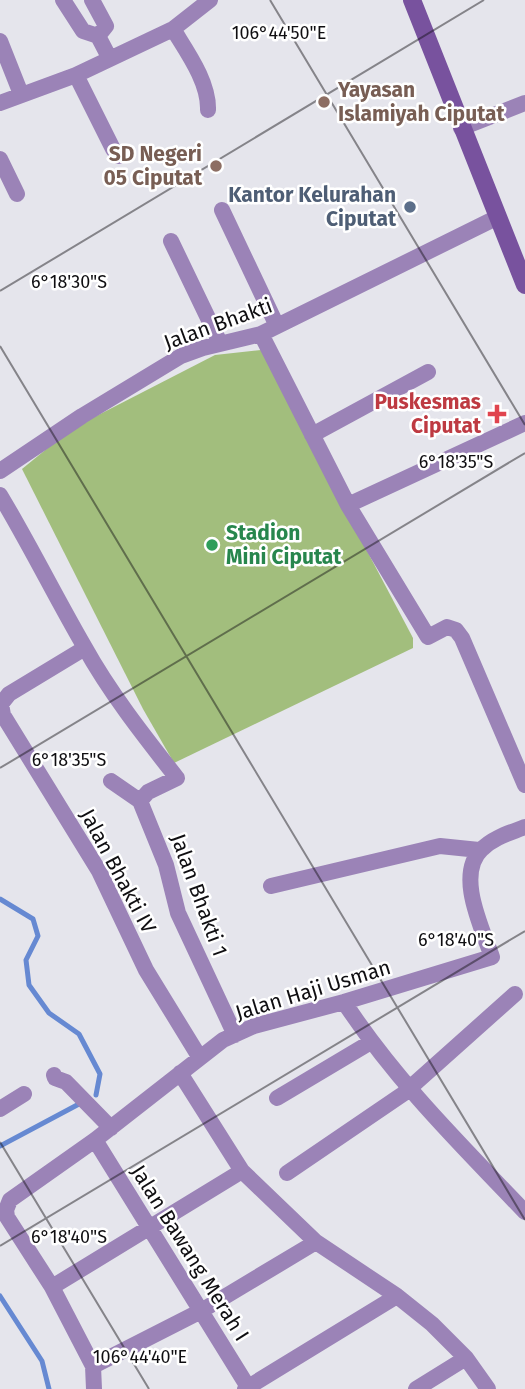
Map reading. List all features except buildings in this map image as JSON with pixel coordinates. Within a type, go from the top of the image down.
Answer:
[{"type":"main road","points":[[412,0],[525,285]]},
{"type":"street","points":[[63,0],[83,31],[98,36],[110,60]]},
{"type":"street","points":[[92,0],[106,26],[98,36]]},
{"type":"street","points":[[0,103],[110,60],[173,29],[210,0]]},
{"type":"street","points":[[173,29],[196,70],[206,94],[208,110]]},
{"type":"street","points":[[2,51],[20,94]]},
{"type":"street","points":[[76,75],[119,156]]},
{"type":"street","points":[[461,128],[525,103]]},
{"type":"street","points":[[0,159],[17,194]]},
{"type":"street","points":[[222,210],[276,326]]},
{"type":"street","name":"Jalan Bhakti","points":[[0,471],[82,416],[181,356],[220,343],[261,334],[498,217]]},
{"type":"street","points":[[171,241],[220,343]]},
{"type":"street","points":[[261,334],[348,505],[428,636],[447,627],[456,630],[462,638],[525,785]]},
{"type":"street","points":[[312,435],[428,372]]},
{"type":"street","points":[[348,505],[525,423]]},
{"type":"street","points":[[0,495],[85,648],[133,722],[177,778],[148,792],[140,801],[111,781]]},
{"type":"street","points":[[1,704],[9,694],[85,648]]},
{"type":"street","name":"Jalan Bhakti IV","points":[[1,704],[3,715],[99,871],[146,970],[200,1058]]},
{"type":"street","name":"Jalan Bhakti 1","points":[[140,801],[166,865],[178,913],[234,1035]]},
{"type":"street","points":[[271,886],[440,846],[479,850],[498,837],[525,827]]},
{"type":"street","name":"Jalan Haji Usman","points":[[51,1287],[7,1217],[6,1210],[10,1200],[95,1140],[180,1073],[234,1035],[254,1026],[492,957],[469,887],[479,850]]},
{"type":"street","points":[[286,1173],[409,1090],[515,994]]},
{"type":"street","points":[[344,1002],[370,1042],[409,1090],[525,1212]]},
{"type":"street","points":[[278,1098],[370,1042]]},
{"type":"street","points":[[180,1073],[242,1171],[316,1242],[397,1296],[432,1324],[466,1358],[488,1389]]},
{"type":"street","points":[[54,1075],[65,1082],[111,1128]]},
{"type":"street","points":[[0,1109],[24,1094]]},
{"type":"street","name":"Jalan Bawang Merah I","points":[[95,1140],[247,1388]]},
{"type":"street","points":[[94,1389],[93,1366],[51,1287],[242,1171]]},
{"type":"street","points":[[93,1366],[201,1311],[316,1242]]},
{"type":"street","points":[[247,1388],[397,1296]]},
{"type":"street","points":[[416,1389],[466,1358]]},
{"type":"green space","name":"Stadion Mini Ciputat","points":[[261,350],[413,638],[413,648],[174,763],[143,709],[22,469],[71,429],[215,355]]},
{"type":"waterway","points":[[0,899],[33,919],[38,936],[26,960],[29,985],[49,1013],[79,1034],[100,1074],[96,1095]]},
{"type":"waterway","points":[[0,1146],[79,1104]]},
{"type":"waterway","points":[[0,1296],[42,1361],[49,1389]]},
{"type":"place","name":"Yayasan Islamiyah Ciputat","points":[[324,102]]},
{"type":"place","name":"SD Negeri 05 Ciputat","points":[[216,166]]},
{"type":"place","name":"Kantor Kelurahan Ciputat","points":[[410,207]]},
{"type":"place","name":"Puskesmas Ciputat","points":[[497,414]]},
{"type":"place","name":"Stadion Mini Ciputat","points":[[212,545]]}]
